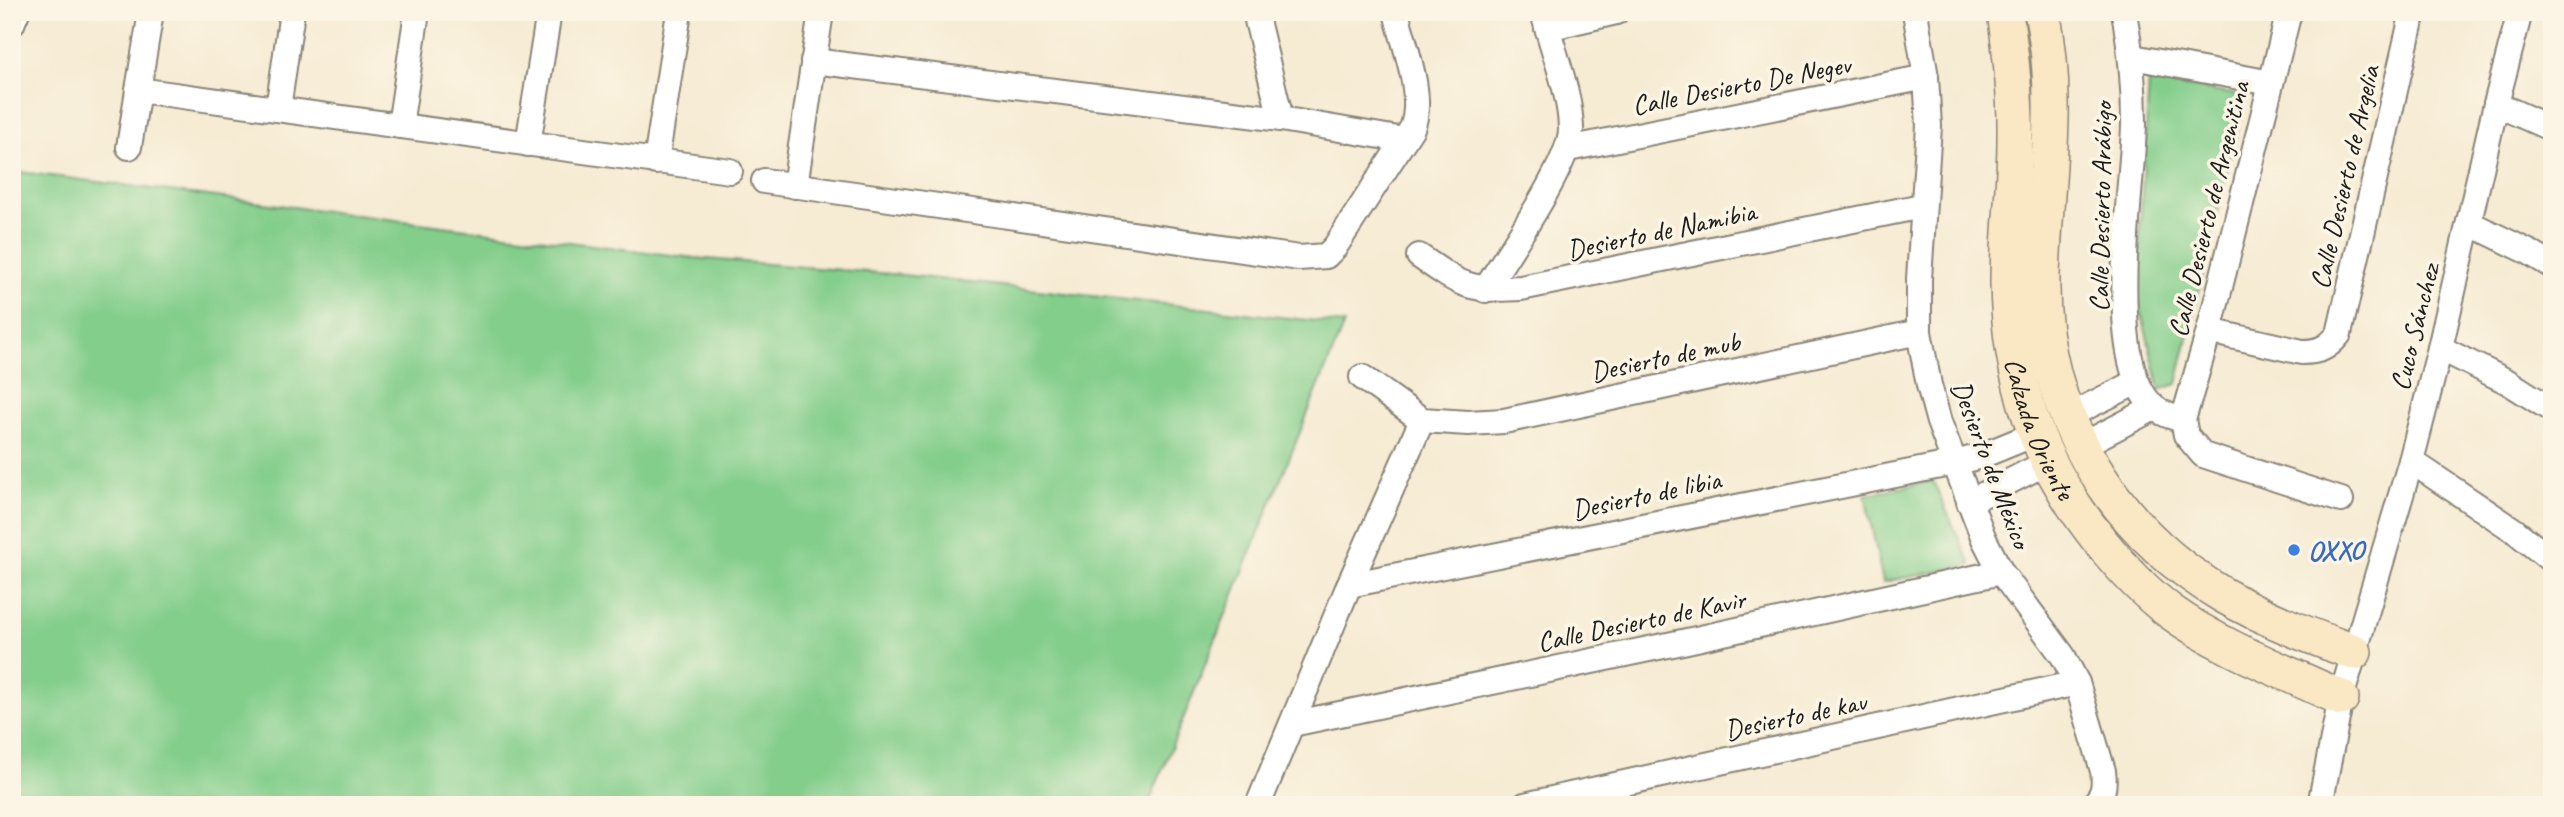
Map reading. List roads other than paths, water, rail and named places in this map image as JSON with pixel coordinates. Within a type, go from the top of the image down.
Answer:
[{"type":"street","points":[[12,24],[17,12]]},
{"type":"street","points":[[129,147],[152,12]]},
{"type":"street","points":[[278,109],[292,12]]},
{"type":"street","points":[[400,126],[417,12]]},
{"type":"street","points":[[528,144],[549,12]]},
{"type":"street","points":[[656,162],[679,12]]},
{"type":"street","points":[[794,186],[821,12]]},
{"type":"street","points":[[1255,12],[1281,119]]},
{"type":"street","points":[[764,181],[1313,259],[1326,256],[1335,247],[1416,117],[1418,102],[1396,12]]},
{"type":"street","points":[[1485,290],[1568,149],[1572,131],[1569,109],[1545,20],[1616,12]]},
{"type":"street","name":"Desierto de México","points":[[1915,12],[1926,77],[1929,126],[1922,206],[1919,332],[1933,397],[1969,502],[2001,572],[2051,636],[2077,683],[2103,771],[2099,795]]},
{"type":"street","name":"Calzada Oriente","points":[[2006,12],[2013,78],[2015,139],[2008,271],[2011,343],[2022,394],[2041,448],[2085,521],[2144,590],[2171,612],[2204,633],[2341,698]]},
{"type":"street","name":"Calzada Oriente","points":[[2042,12],[2048,39],[2052,90],[2052,138],[2043,268],[2044,314],[2056,388],[2073,431],[2113,498],[2170,557],[2223,595],[2284,626],[2354,652]]},
{"type":"street","name":"Calle Desierto Arábigo","points":[[2123,12],[2133,57],[2134,126],[2124,232],[2127,330],[2137,382],[2154,408]]},
{"type":"street","name":"Calle Desierto de Argenitina","points":[[2183,420],[2209,331],[2289,12]]},
{"type":"street","name":"Calle Desierto de Argelia","points":[[2209,331],[2302,352],[2324,349],[2339,334],[2413,12]]},
{"type":"street","name":"Cuco Sánchez","points":[[2320,805],[2341,698],[2411,461],[2441,348],[2496,104],[2520,12]]},
{"type":"street","points":[[2133,57],[2271,83]]},
{"type":"street","points":[[813,61],[1281,119],[1404,139]]},
{"type":"street","name":"Calle Desierto De Negev","points":[[1568,149],[1926,77]]},
{"type":"street","points":[[138,90],[730,171]]},
{"type":"street","points":[[2496,104],[2552,129]]},
{"type":"street","name":"Desierto de Namibia","points":[[1419,256],[1464,285],[1485,290],[1521,289],[1922,206]]},
{"type":"street","points":[[2469,223],[2552,266]]},
{"type":"street","name":"Desierto de mub","points":[[1422,420],[1468,424],[1504,421],[1919,332]]},
{"type":"street","points":[[2441,348],[2508,382],[2552,410]]},
{"type":"street","points":[[1258,805],[1349,584],[1422,420],[1362,377]]},
{"type":"street","points":[[1969,502],[2041,448],[2073,431],[2137,382]]},
{"type":"street","points":[[2073,431],[2154,408],[2183,420],[2186,435],[2203,455],[2341,500]]},
{"type":"street","name":"Desierto de libia","points":[[1349,584],[1981,456],[2041,448]]},
{"type":"street","points":[[2411,461],[2515,531],[2552,561]]},
{"type":"street","name":"Calle Desierto de Kavir","points":[[1292,724],[1686,642],[2001,572]]},
{"type":"street","name":"Desierto de kav","points":[[1525,805],[2077,683]]},
{"type":"place","name":"OXXO","points":[[2294,550]]}]
